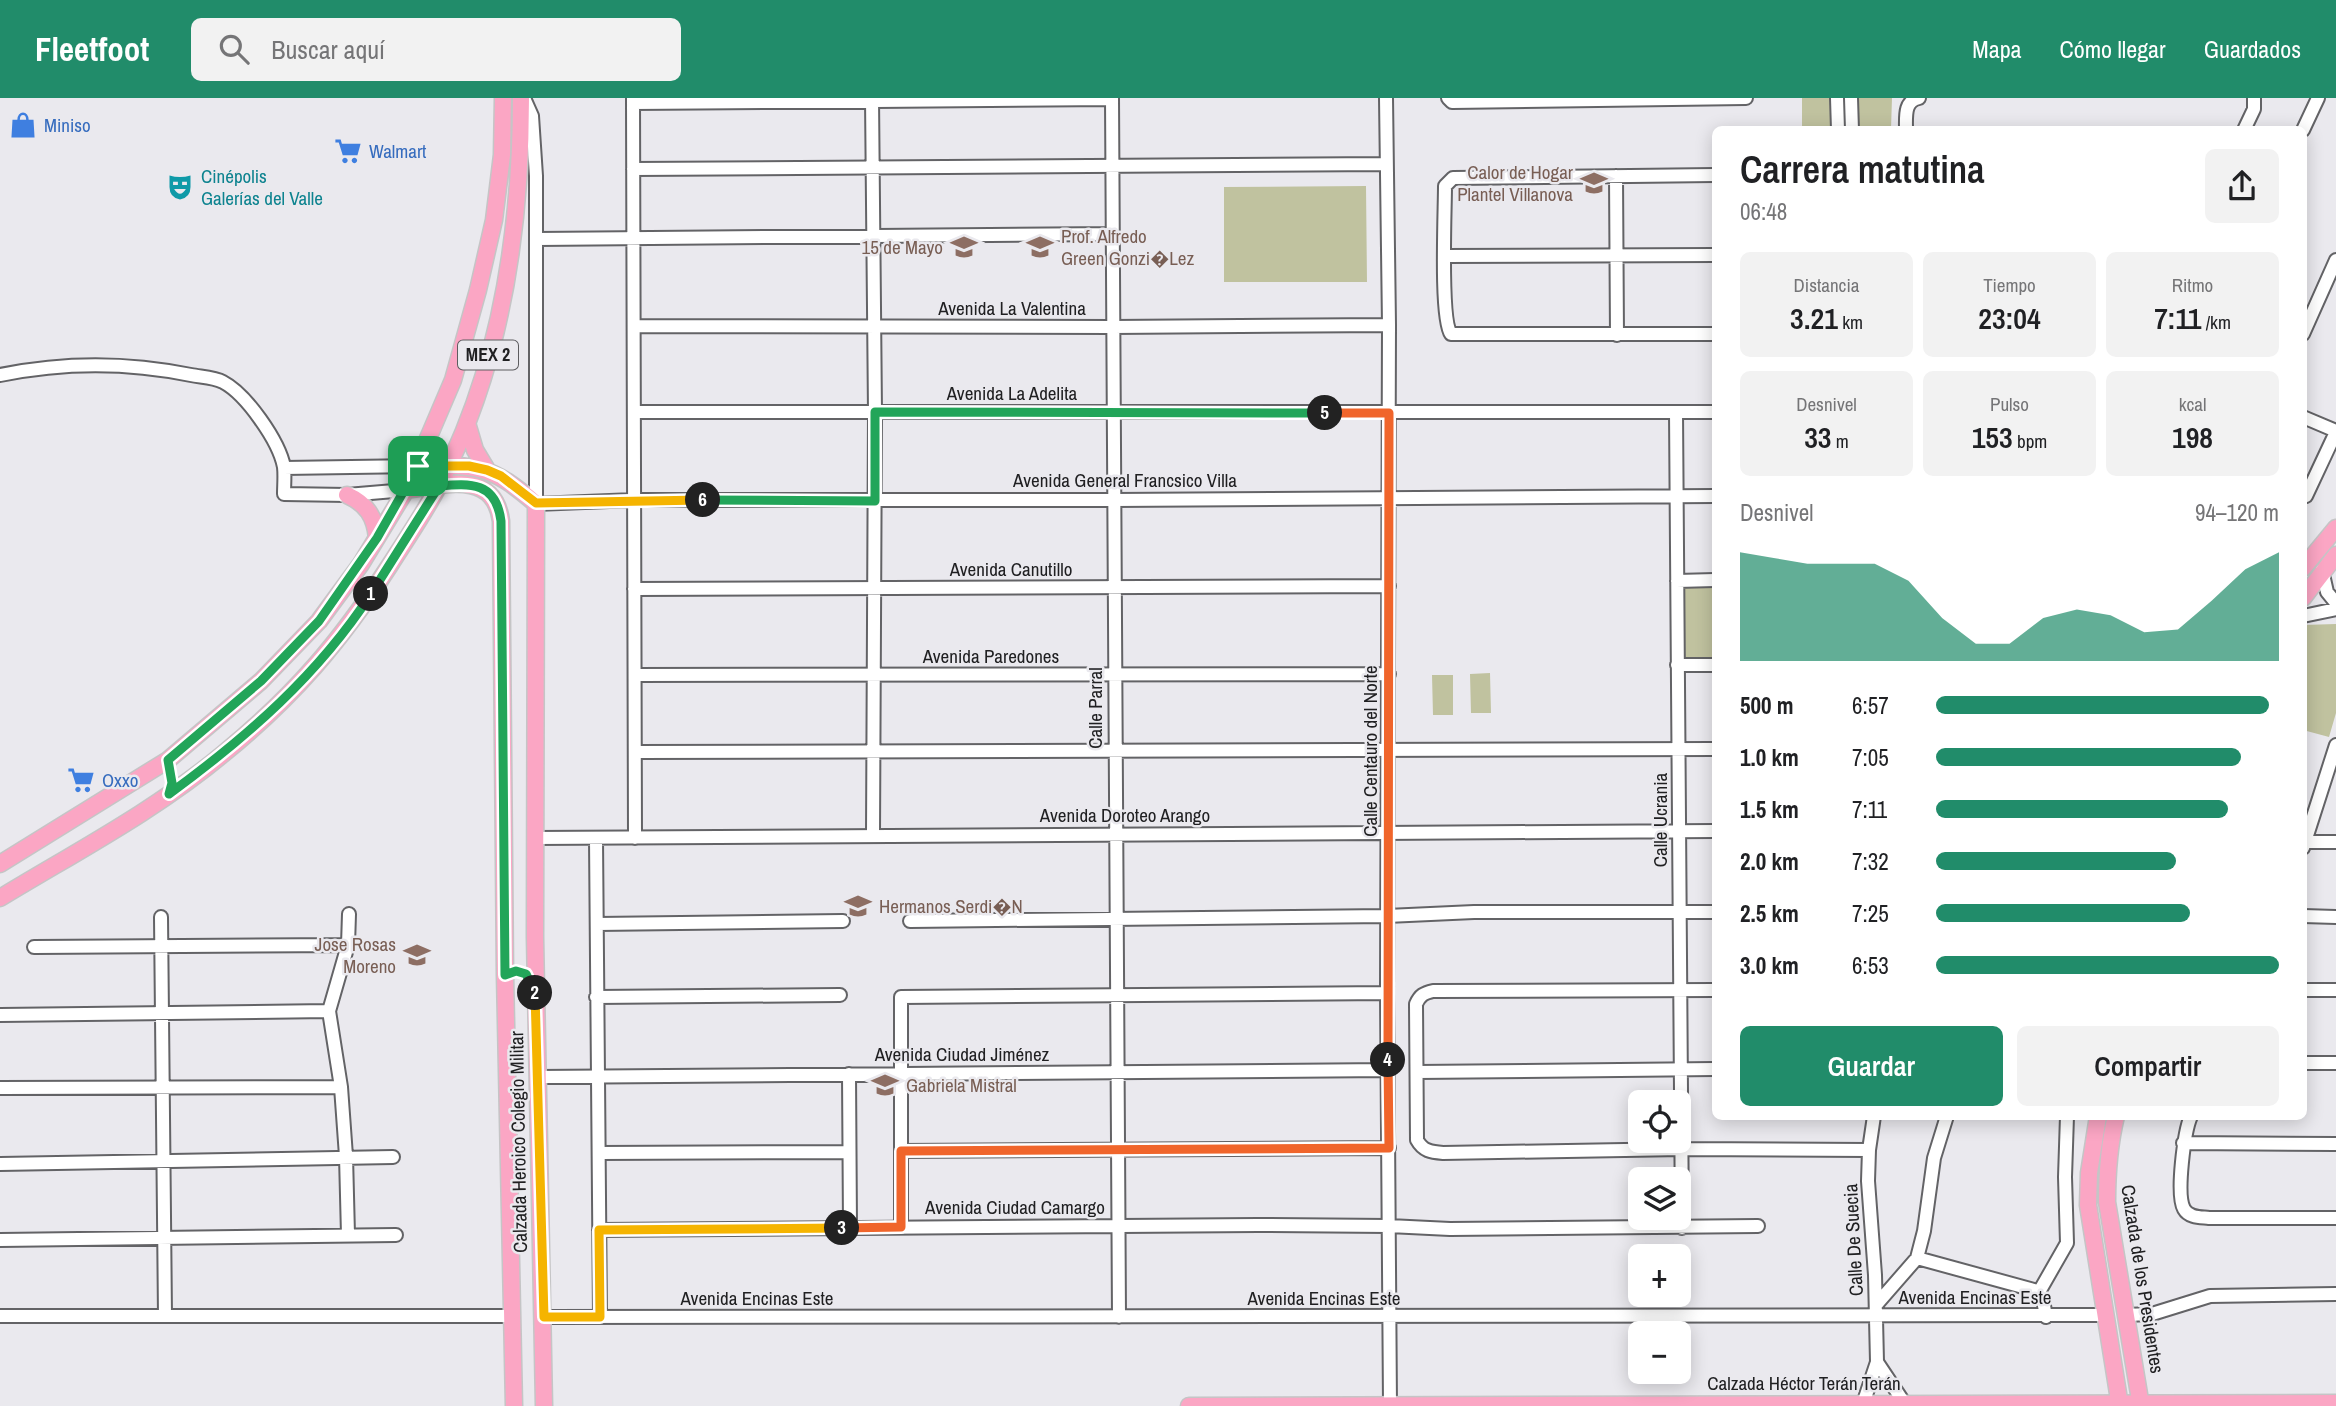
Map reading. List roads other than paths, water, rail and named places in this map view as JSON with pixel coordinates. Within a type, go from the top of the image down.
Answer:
[{"type":"main road","name":"MEX 2","points":[[0,864],[168,760],[261,681],[319,621],[377,538],[418,466],[453,380],[478,290],[495,207],[502,155],[503,98]]},
{"type":"main road","name":"MEX 2","points":[[0,898],[169,794],[241,739],[308,675],[357,615],[439,486],[481,385],[503,297],[511,251],[519,194],[523,98]]},
{"type":"main road","points":[[467,423],[475,450],[487,470]]},
{"type":"main road","points":[[418,466],[449,465],[487,470],[501,476],[536,503]]},
{"type":"main road","name":"Calzada Heroico Colegio Militar","points":[[405,490],[473,484],[490,494],[500,512],[510,1316],[514,1406]]},
{"type":"main road","points":[[347,495],[366,508],[372,516],[377,538]]},
{"type":"main road","name":"Calzada Heroico Colegio Militar","points":[[536,503],[534,838],[544,1406]]},
{"type":"main road","points":[[2307,563],[2336,528]]},
{"type":"main road","points":[[2307,592],[2336,555]]},
{"type":"main road","points":[[168,760],[172,783],[169,794]]},
{"type":"main road","points":[[505,928],[514,945],[528,947],[535,937]]},
{"type":"main road","points":[[505,975],[516,971],[526,974],[536,993]]},
{"type":"main road","name":"Calzada de los Presidentes","points":[[2097,1120],[2089,1173],[2088,1205],[2120,1405]]},
{"type":"main road","name":"Calzada de los Presidentes","points":[[2115,1120],[2110,1143],[2107,1202],[2141,1405]]},
{"type":"main road","name":"Calzada Héctor Terán Terán","points":[[1189,1406],[2336,1404]]},
{"type":"street","points":[[523,98],[532,116],[537,239],[536,503]]},
{"type":"street","points":[[635,838],[633,100],[1112,98]]},
{"type":"street","name":"Calle Parral","points":[[1112,98],[1119,1317]]},
{"type":"street","name":"Calle Centauro del Norte","points":[[1386,98],[1390,674],[1387,916],[1391,1317],[1389,1406]]},
{"type":"street","points":[[1453,100],[1746,98]]},
{"type":"street","points":[[1838,98],[1838,126]]},
{"type":"street","points":[[1851,98],[1852,126]]},
{"type":"street","points":[[1906,126],[1908,104],[1919,98]]},
{"type":"street","points":[[2305,126],[2318,98]]},
{"type":"street","points":[[872,99],[875,412],[873,836]]},
{"type":"street","points":[[2245,126],[2254,101]]},
{"type":"street","points":[[634,169],[1386,164]]},
{"type":"street","points":[[1712,175],[1453,178],[1445,186],[1446,321],[1451,334],[1712,334]]},
{"type":"street","points":[[1616,176],[1617,335]]},
{"type":"street","points":[[537,239],[1113,234]]},
{"type":"street","points":[[1445,256],[1712,254]]},
{"type":"street","points":[[2307,325],[2336,260]]},
{"type":"street","name":"Avenida La Valentina","points":[[635,326],[1389,325]]},
{"type":"street","points":[[0,375],[98,364],[159,368],[222,381],[241,396],[261,421],[277,450],[284,468],[284,494],[347,495],[405,490]]},
{"type":"street","name":"Avenida La Adelita","points":[[634,412],[1712,412]]},
{"type":"street","name":"Calle Ucrania","points":[[1676,412],[1681,1090]]},
{"type":"street","points":[[2307,419],[2336,431],[2307,494]]},
{"type":"street","points":[[284,468],[418,466]]},
{"type":"street","name":"Avenida General Francsico Villa","points":[[536,503],[634,500],[1712,496]]},
{"type":"street","points":[[2322,570],[2327,592],[2336,603]]},
{"type":"street","points":[[1677,581],[1712,580]]},
{"type":"street","name":"Avenida Canutillo","points":[[634,589],[1389,586]]},
{"type":"street","points":[[2307,615],[2336,609]]},
{"type":"street","points":[[1677,665],[1712,665]]},
{"type":"street","name":"Avenida Paredones","points":[[635,675],[1390,674]]},
{"type":"street","points":[[2307,837],[2332,769],[2336,746]]},
{"type":"street","points":[[636,752],[1712,748]]},
{"type":"street","name":"Avenida Doroteo Arango","points":[[534,838],[1712,831]]},
{"type":"street","points":[[596,839],[600,1317]]},
{"type":"street","points":[[2307,845],[2336,842]]},
{"type":"street","points":[[910,921],[1387,916],[1474,912],[1712,912]]},
{"type":"street","points":[[348,1235],[341,1087],[329,1011],[348,945],[349,914]]},
{"type":"street","points":[[2307,916],[2336,916]]},
{"type":"street","points":[[161,917],[165,1316]]},
{"type":"street","points":[[597,924],[843,921]]},
{"type":"street","points":[[34,947],[348,945]]},
{"type":"street","points":[[1628,1150],[1443,1153],[1427,1151],[1420,1146],[1416,1129],[1416,1004],[1419,997],[1433,991],[1712,989]]},
{"type":"street","points":[[2307,990],[2336,990]]},
{"type":"street","points":[[901,1227],[901,997],[1387,993]]},
{"type":"street","points":[[596,997],[840,995]]},
{"type":"street","points":[[0,1015],[329,1011]]},
{"type":"street","points":[[2307,1063],[2336,1063]]},
{"type":"street","points":[[1417,1072],[1712,1069]]},
{"type":"street","name":"Avenida Ciudad Jiménez","points":[[537,1077],[1388,1070]]},
{"type":"street","points":[[849,1074],[850,1227]]},
{"type":"street","points":[[0,1088],[341,1087]]},
{"type":"street","name":"Calle De Suecia","points":[[1863,1404],[1877,1362],[1869,1210],[1869,1150],[1873,1120]]},
{"type":"street","points":[[1876,1311],[1917,1258],[1924,1231],[1934,1158],[1946,1120]]},
{"type":"street","points":[[2046,1317],[2039,1292],[2067,1243],[2067,1120]]},
{"type":"street","points":[[2190,1120],[2183,1143],[2182,1196],[2186,1212],[2194,1216],[2336,1218]]},
{"type":"street","points":[[2183,1143],[2336,1144]]},
{"type":"street","points":[[901,1151],[1389,1148]]},
{"type":"street","points":[[1691,1149],[1869,1150]]},
{"type":"street","points":[[599,1153],[849,1152]]},
{"type":"street","points":[[0,1164],[393,1157]]},
{"type":"street","name":"Avenida Ciudad Camargo","points":[[599,1230],[1119,1226],[1628,1228]]},
{"type":"street","name":"Avenida Ciudad Camargo","points":[[1691,1228],[1758,1226]]},
{"type":"street","points":[[0,1240],[396,1235]]},
{"type":"street","points":[[1917,1258],[2039,1292]]},
{"type":"street","points":[[2125,1315],[2152,1314],[2210,1296],[2336,1294]]},
{"type":"street","name":"Avenida Encinas Este","points":[[544,1317],[1391,1317],[1876,1311],[2046,1317],[2104,1315]]},
{"type":"street","points":[[0,1316],[510,1316]]},
{"type":"street","points":[[1877,1362],[1905,1404]]},
{"type":"place","name":"Miniso","points":[[23,125]]},
{"type":"place","name":"Walmart","points":[[348,151]]},
{"type":"place","name":"Calor de Hogar Plantel Villanova","points":[[1594,183]]},
{"type":"place","name":"Cinépolis Galerías del Valle","points":[[180,187]]},
{"type":"place","name":"15 de Mayo","points":[[964,247]]},
{"type":"place","name":"Prof. Alfredo Green Gonzi�Lez","points":[[1040,247]]},
{"type":"place","name":"Oxxo","points":[[81,780]]},
{"type":"place","name":"Hermanos Serdi�N","points":[[858,906]]},
{"type":"place","name":"Jose Rosas Moreno","points":[[417,955]]},
{"type":"place","name":"Gabriela Mistral","points":[[885,1085]]}]
